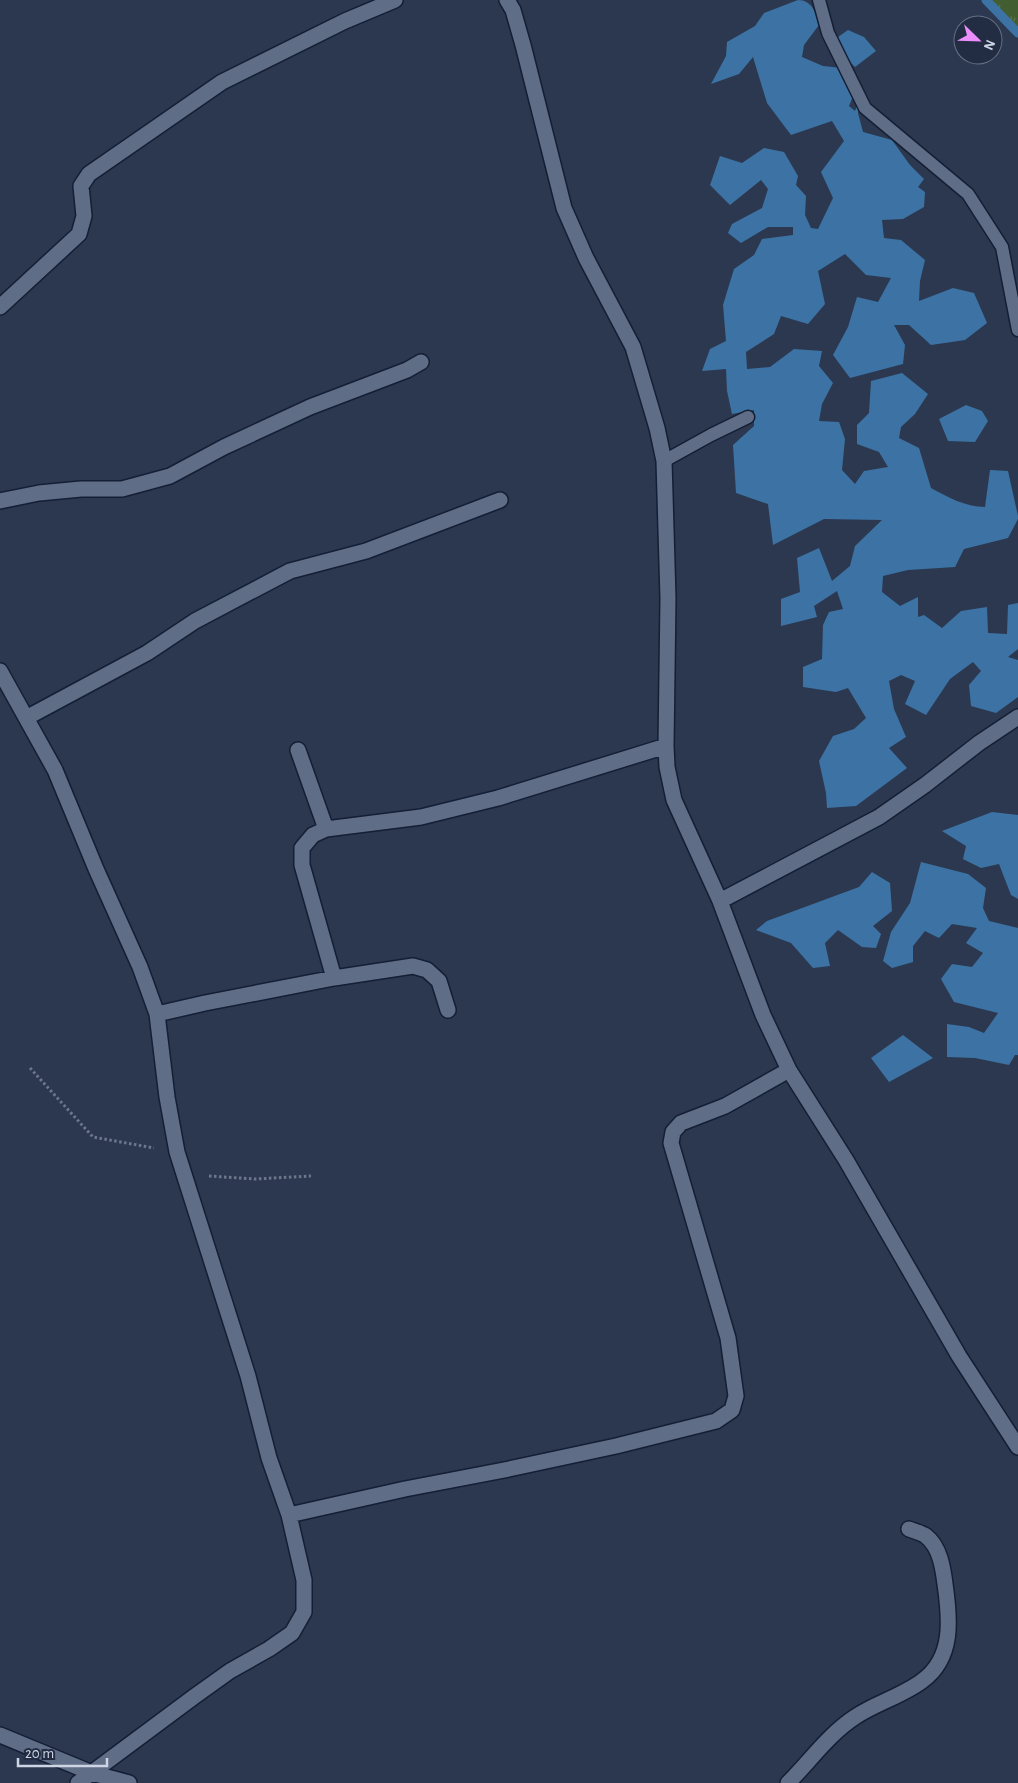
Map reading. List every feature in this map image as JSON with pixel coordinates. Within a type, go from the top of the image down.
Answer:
[{"type":"street","points":[[0,308],[79,234],[84,216],[80,186],[89,174],[222,82],[345,21],[395,0]]},
{"type":"street","points":[[507,0],[513,10],[523,45],[564,208],[586,258],[634,347],[657,428],[664,461],[668,598],[666,746],[667,767],[674,800],[720,901],[763,1015],[789,1070],[846,1160],[958,1356],[1018,1447]]},
{"type":"street","points":[[0,501],[48,492],[81,489],[122,489],[170,476],[224,447],[310,407],[407,370],[421,362]]},
{"type":"street","points":[[26,718],[147,653],[195,621],[290,571],[366,551],[500,500]]},
{"type":"street","points":[[0,670],[55,770],[96,869],[140,967],[158,1014],[167,1097],[177,1152],[248,1376],[269,1458],[289,1515],[304,1580],[304,1612],[292,1633],[194,1696],[78,1783]]},
{"type":"street","points":[[720,901],[879,817],[1018,717]]},
{"type":"street","points":[[334,978],[302,865],[302,848],[314,835],[326,829],[421,817],[489,800],[666,746]]},
{"type":"street","points":[[298,750],[326,829]]},
{"type":"street","points":[[158,1014],[334,978],[413,966],[427,970],[438,981],[448,1010]]},
{"type":"street","points":[[289,1515],[616,1446],[716,1421],[732,1410],[736,1396],[728,1338],[671,1143],[673,1132],[681,1124],[725,1106],[789,1070]]},
{"type":"street","points":[[788,1783],[834,1733],[855,1716],[921,1682],[937,1668],[946,1647],[949,1624],[944,1576],[938,1549],[926,1536],[909,1529]]},
{"type":"street","points":[[0,1735],[92,1773],[129,1783]]},
{"type":"lane","points":[[819,0],[828,33],[866,108],[968,194],[1002,247],[1018,330]]},
{"type":"lane","points":[[664,461],[748,417]]},
{"type":"path","points":[[30,1068],[93,1138],[177,1152]]},
{"type":"path","points":[[183,1174],[255,1179],[311,1176]]},
{"type":"green space","points":[[985,0],[1018,0],[1018,33],[1003,18],[1003,15],[1000,15]]},
{"type":"water","points":[[798,0],[807,2],[810,5],[815,12],[819,25],[804,45],[802,57],[823,66],[842,68],[856,89],[849,106],[855,111],[859,100],[858,113],[863,132],[892,140],[910,165],[924,179],[918,187],[925,192],[924,207],[903,219],[882,220],[884,238],[901,240],[925,260],[920,281],[919,301],[953,288],[974,293],[987,323],[965,340],[931,345],[909,325],[894,325],[905,345],[903,364],[850,378],[833,355],[848,327],[857,297],[878,302],[891,278],[866,275],[845,254],[818,271],[825,304],[808,324],[781,316],[774,334],[746,352],[747,369],[770,367],[794,349],[822,351],[819,366],[833,383],[822,404],[819,421],[839,422],[845,439],[842,470],[855,484],[864,471],[888,467],[879,452],[857,444],[857,425],[869,413],[871,381],[902,373],[928,394],[915,414],[901,427],[899,438],[919,448],[931,488],[964,503],[985,507],[990,470],[1008,471],[1018,516],[1008,538],[964,549],[955,567],[908,570],[883,576],[882,592],[900,606],[918,597],[918,617],[924,615],[942,628],[961,611],[987,607],[988,633],[1007,634],[1008,605],[1018,603],[1018,649],[1008,657],[1018,660],[1018,697],[996,713],[971,706],[969,685],[981,671],[973,662],[950,679],[926,715],[905,704],[915,681],[901,675],[889,681],[894,709],[906,737],[889,748],[907,768],[856,806],[827,808],[826,793],[819,761],[833,736],[854,729],[866,718],[848,688],[836,692],[803,687],[803,667],[822,659],[823,625],[829,612],[843,609],[837,591],[814,606],[817,617],[781,626],[781,599],[800,592],[797,558],[819,548],[832,581],[850,566],[855,546],[882,520],[824,519],[773,545],[768,504],[736,493],[733,445],[754,426],[754,410],[732,414],[727,391],[726,369],[702,371],[710,349],[726,341],[723,305],[734,269],[754,255],[762,239],[793,235],[793,227],[768,227],[741,243],[728,233],[732,224],[762,208],[768,189],[761,180],[730,205],[710,185],[720,156],[742,163],[764,148],[784,152],[798,176],[796,185],[806,196],[805,215],[811,228],[818,229],[833,198],[821,172],[844,141],[832,121],[791,135],[767,103],[753,57],[739,74],[711,84],[726,56],[727,42],[755,26],[764,13]]},
{"type":"water","points":[[848,30],[864,37],[876,51],[855,67],[843,55],[838,37]]},
{"type":"water","points":[[966,405],[982,411],[988,421],[975,442],[948,441],[939,419]]},
{"type":"water","points":[[992,812],[1018,815],[1018,899],[1011,895],[999,864],[981,868],[963,859],[966,846],[942,831]]},
{"type":"water","points":[[921,862],[968,874],[986,888],[983,908],[989,921],[1018,928],[1018,1055],[1015,1055],[1009,1065],[975,1058],[947,1057],[947,1024],[969,1027],[984,1033],[998,1013],[954,1002],[941,979],[952,964],[972,967],[983,953],[966,943],[977,928],[952,924],[939,938],[925,931],[913,946],[913,962],[892,968],[883,961],[891,932],[910,903]]},
{"type":"water","points":[[872,872],[890,883],[892,911],[873,926],[881,934],[876,948],[862,947],[838,930],[825,943],[830,966],[813,968],[791,943],[756,930],[767,921],[859,887]]},
{"type":"water","points":[[903,1035],[933,1058],[889,1082],[871,1058]]},
{"type":"waterway","points":[[986,0],[1018,33]]}]
